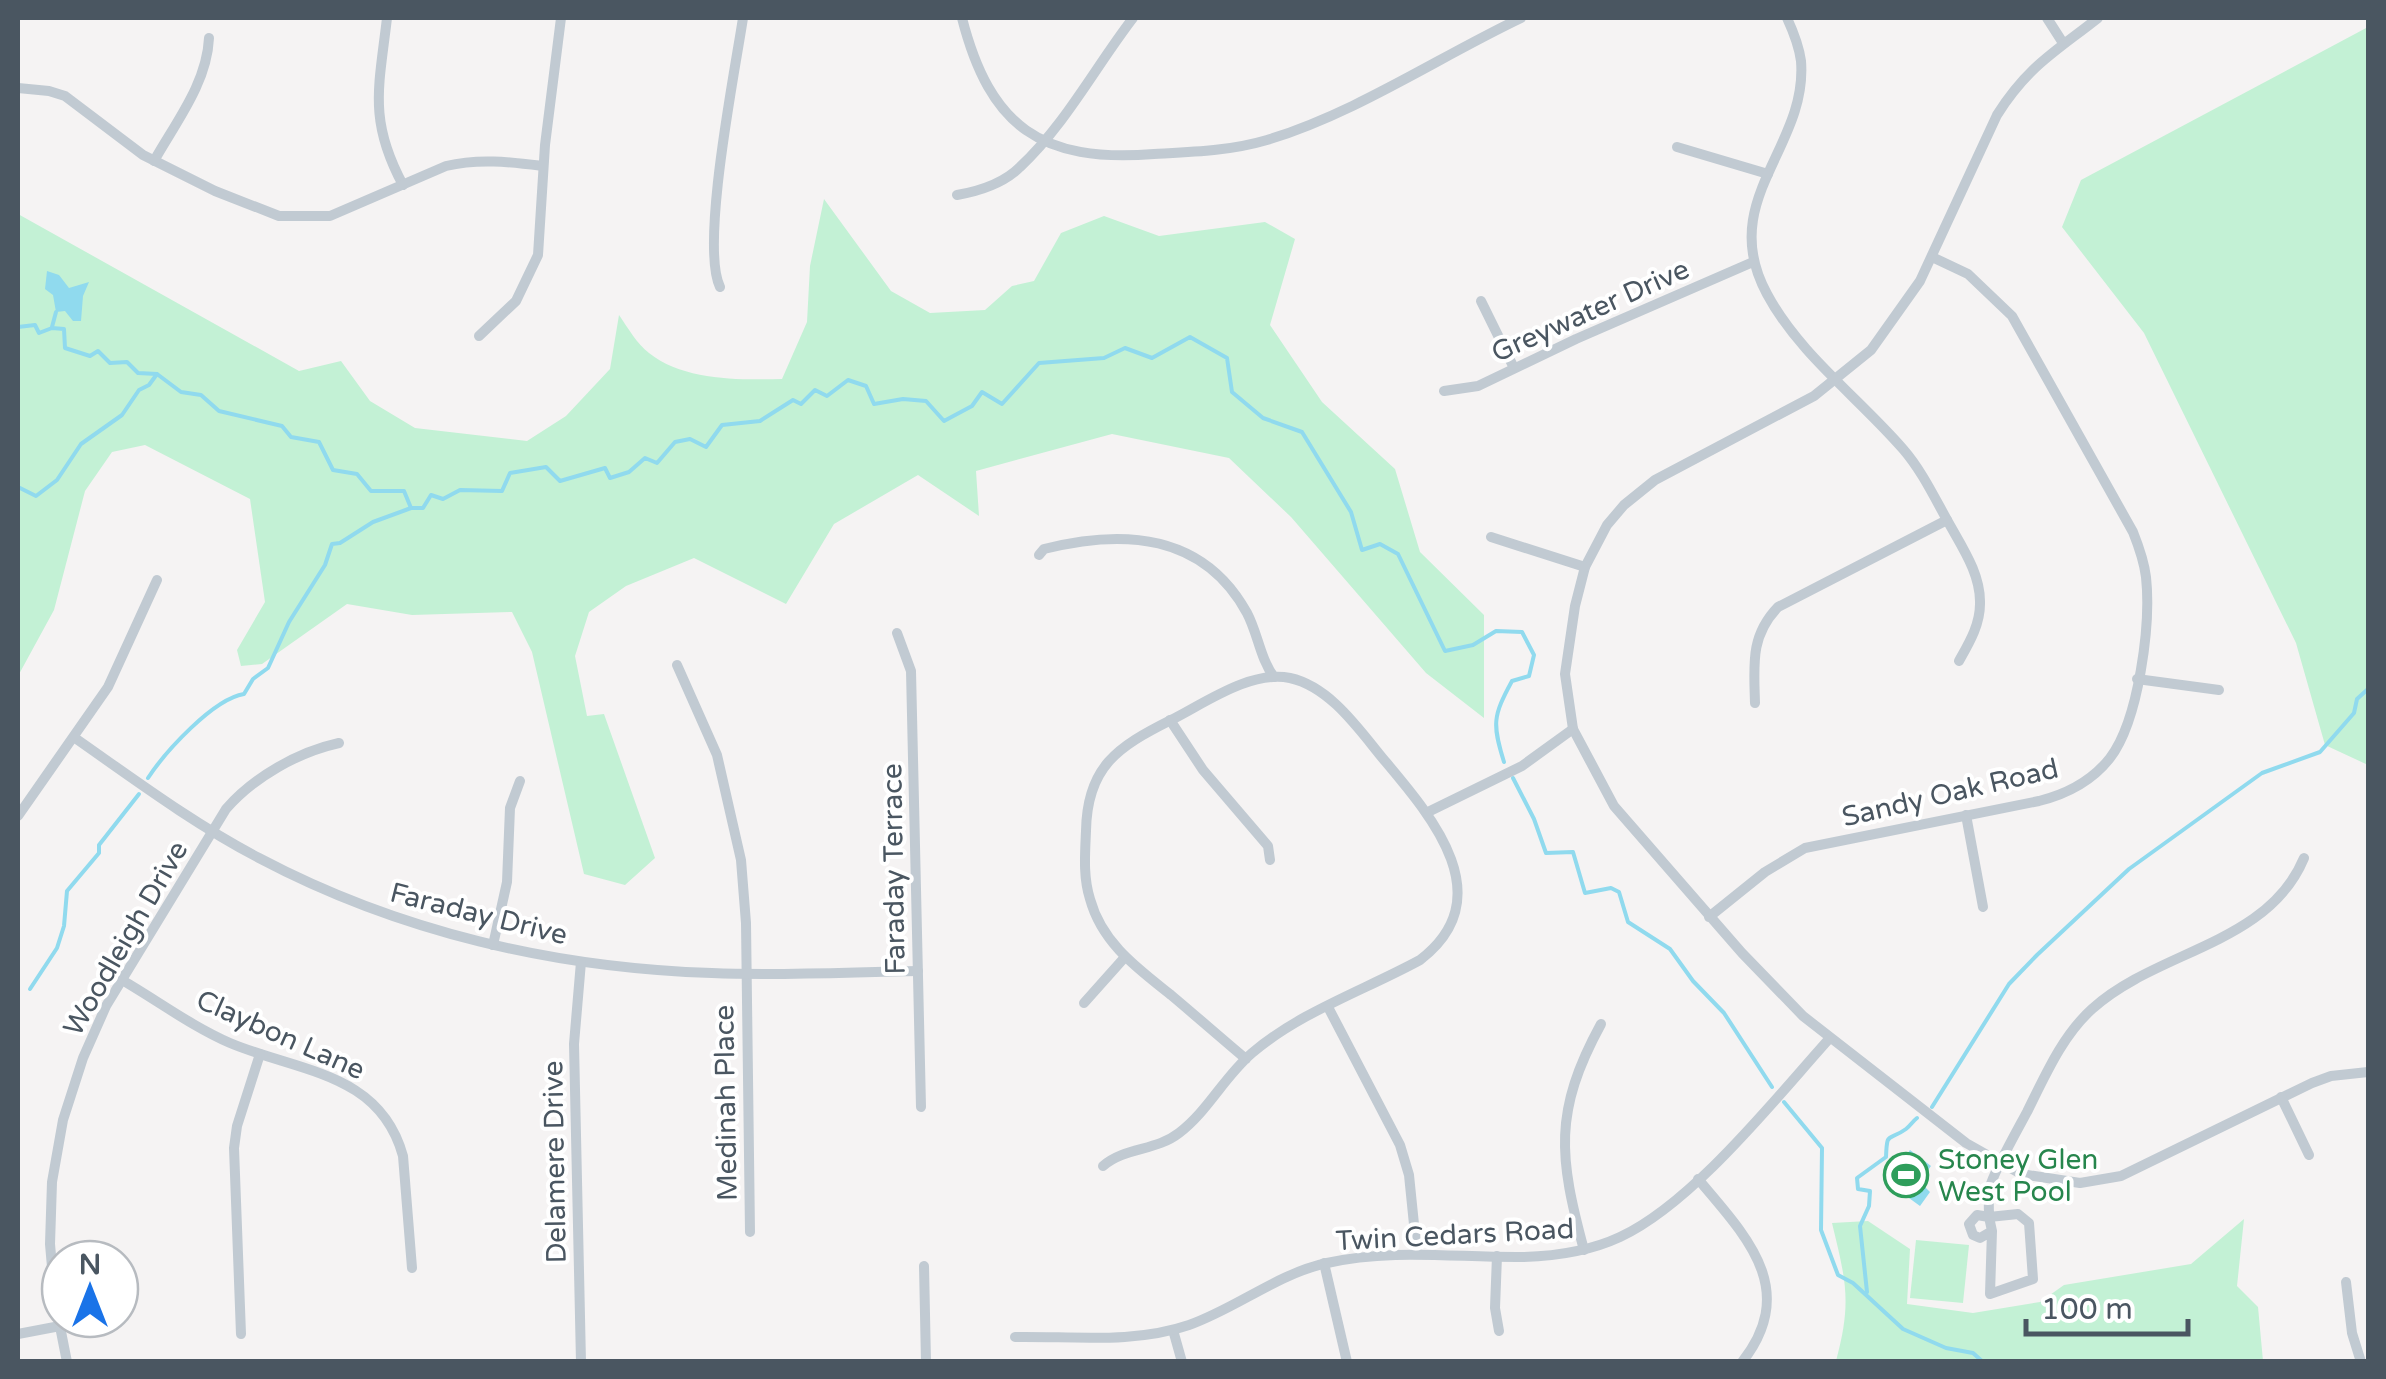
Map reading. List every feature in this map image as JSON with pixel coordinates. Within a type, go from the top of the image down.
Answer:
[{"type":"street","points":[[387,18],[378,120],[386,154],[403,185]]},
{"type":"street","points":[[479,336],[516,301],[533,270],[541,234],[543,166],[561,18]]},
{"type":"street","points":[[720,287],[712,264],[715,221],[744,18]]},
{"type":"street","points":[[962,18],[974,64],[992,97],[1019,125],[1043,140],[1080,154],[1116,157],[1217,150],[1266,140],[1337,110],[1521,18]]},
{"type":"street","points":[[957,194],[1003,180],[1020,168],[1134,18]]},
{"type":"street","points":[[1787,18],[1799,53],[1800,84],[1750,224],[1753,262],[1779,314],[1906,452],[1974,571],[1980,601],[1977,625],[1959,661]]},
{"type":"street","points":[[2047,18],[2063,43]]},
{"type":"street","points":[[2098,18],[2022,79],[1996,116],[1932,258],[1886,332],[1838,379],[1814,396],[1638,492],[1608,525],[1586,567],[1574,606],[1566,674],[1573,729],[1614,806],[1803,1016],[1950,1132],[2022,1174],[2060,1182],[2111,1178],[2183,1148],[2331,1076],[2368,1072]]},
{"type":"street","points":[[154,161],[198,85],[210,38]]},
{"type":"street","points":[[18,88],[64,96],[154,161],[265,212],[298,218],[330,216],[464,162],[543,166]]},
{"type":"street","points":[[1677,147],[1768,174]]},
{"type":"street","name":"Sandy Oak Road","points":[[1710,917],[1765,872],[1805,848],[2055,797],[2100,770],[2124,735],[2138,679],[2146,580],[2133,532],[2012,316],[1968,274],[1932,258]]},
{"type":"street","name":"Greywater Drive","points":[[1444,391],[1466,390],[1753,262]]},
{"type":"street","points":[[1482,301],[1514,368]]},
{"type":"street","points":[[1755,703],[1756,641],[1766,619],[1778,607],[1947,520]]},
{"type":"street","points":[[1491,537],[1586,567]]},
{"type":"street","points":[[1039,555],[1044,549],[1101,538],[1140,539],[1180,550],[1209,568],[1234,593],[1252,622],[1263,658],[1274,677]]},
{"type":"street","points":[[18,816],[75,738],[120,666],[157,580]]},
{"type":"street","name":"Faraday Terrace","points":[[897,633],[911,671],[921,1107]]},
{"type":"street","name":"Medinah Place","points":[[677,666],[717,756],[738,833],[745,890],[750,1232]]},
{"type":"street","points":[[1102,1166],[1120,1154],[1175,1137],[1246,1059],[1271,1038],[1420,960],[1437,947],[1452,925],[1458,902],[1455,872],[1428,812],[1329,699],[1306,684],[1274,677],[1248,682],[1117,751],[1099,773],[1086,809],[1085,870],[1090,902],[1105,934],[1124,957],[1246,1059]]},
{"type":"street","points":[[2138,679],[2219,690]]},
{"type":"street","points":[[1170,720],[1203,770],[1268,846],[1270,860]]},
{"type":"street","points":[[1428,812],[1522,766],[1573,729]]},
{"type":"street","name":"Faraday Drive","points":[[75,738],[212,832],[291,874],[421,926],[581,962],[745,974],[918,970]]},
{"type":"street","name":"Woodleigh Drive","points":[[50,1239],[57,1151],[83,1058],[106,1006],[237,797],[310,750],[339,743]]},
{"type":"street","points":[[493,945],[507,882],[510,808],[520,781]]},
{"type":"street","points":[[1966,815],[1982,906]]},
{"type":"street","points":[[1992,1231],[1980,1238],[1973,1235],[1969,1228],[1971,1220],[1977,1215],[1988,1217],[2018,1214],[2029,1223],[2033,1279],[1990,1294],[1992,1231],[1988,1217],[1990,1184],[2058,1053],[2090,1011],[2132,980],[2267,910],[2293,883],[2304,858]]},
{"type":"street","points":[[1084,1003],[1124,957]]},
{"type":"street","name":"Delamere Drive","points":[[581,962],[574,1044],[582,1362]]},
{"type":"street","name":"Claybon Lane","points":[[122,980],[208,1032],[363,1093],[390,1123],[402,1156],[412,1268]]},
{"type":"street","points":[[1328,1007],[1400,1144],[1410,1175],[1417,1254]]},
{"type":"street","points":[[1584,1250],[1566,1181],[1565,1120],[1575,1078],[1601,1024]]},
{"type":"street","name":"Twin Cedars Road","points":[[1015,1338],[1136,1336],[1173,1330],[1206,1318],[1273,1282],[1324,1264],[1417,1254],[1536,1256],[1584,1250],[1644,1224],[1698,1179],[1829,1039]]},
{"type":"street","points":[[241,1334],[234,1148],[260,1054]]},
{"type":"street","points":[[2282,1098],[2309,1155]]},
{"type":"street","points":[[1698,1179],[1755,1250],[1766,1282],[1764,1320],[1742,1362]]},
{"type":"street","points":[[1497,1256],[1495,1308],[1499,1331]]},
{"type":"street","points":[[1324,1264],[1347,1362]]},
{"type":"street","points":[[924,1266],[926,1362]]},
{"type":"street","points":[[2346,1282],[2352,1333],[2361,1362]]},
{"type":"street","points":[[1173,1330],[1182,1362]]},
{"type":"green space","points":[[2368,27],[2368,765],[2325,745],[2296,643],[2144,333],[2062,227],[2081,180]]},
{"type":"green space","points":[[824,199],[891,291],[930,313],[985,310],[1012,286],[1034,281],[1061,233],[1104,216],[1159,236],[1265,222],[1295,239],[1270,325],[1322,402],[1395,469],[1420,552],[1484,615],[1484,718],[1426,673],[1291,517],[1229,458],[1112,434],[976,471],[979,516],[918,475],[834,524],[786,604],[694,558],[626,586],[589,612],[575,656],[587,716],[604,714],[655,858],[625,885],[584,874],[532,652],[512,612],[412,615],[347,604],[262,664],[241,666],[237,650],[265,602],[250,499],[145,445],[112,452],[85,491],[54,610],[18,676],[18,214],[299,371],[341,361],[370,401],[415,428],[527,441],[566,416],[610,369],[619,315],[645,349],[679,369],[713,377],[782,379],[807,322],[810,266]]},
{"type":"green space","points":[[2244,1219],[2237,1286],[2258,1307],[2263,1361],[1836,1361],[1844,1323],[1845,1292],[1832,1223],[1868,1221],[1910,1249],[1907,1304],[1973,1313],[2040,1302],[2064,1285],[2191,1264]]},
{"type":"green space","points":[[1916,1240],[1969,1245],[1963,1303],[1910,1298]]},
{"type":"water","points":[[47,271],[59,275],[69,288],[89,282],[83,296],[81,321],[73,321],[65,311],[56,312],[53,295],[45,289]]},
{"type":"water","name":"Stoney Glen West Pool","points":[[1910,1150],[1931,1166],[1917,1179],[1930,1192],[1920,1206],[1887,1182]]},
{"type":"waterway","points":[[52,327],[56,312]]},
{"type":"waterway","points":[[18,327],[35,325],[39,333],[64,329],[65,348],[90,356],[98,351],[110,363],[127,362],[138,373],[157,374],[181,392],[201,395],[219,411],[282,426],[291,437],[319,442],[333,470],[357,474],[371,491],[404,491],[411,508],[423,508],[431,495],[443,499],[460,490],[502,491],[510,473],[546,467],[560,481],[605,468],[610,478],[629,472],[645,458],[657,463],[675,442],[690,439],[706,447],[722,425],[760,421],[793,400],[801,404],[815,390],[827,396],[848,380],[866,386],[874,404],[903,399],[926,401],[944,421],[972,406],[982,392],[1002,404],[1039,363],[1104,358],[1125,348],[1152,358],[1190,337],[1227,358],[1232,392],[1263,418],[1302,432],[1351,512],[1362,550],[1380,544],[1398,554],[1445,651],[1473,645],[1496,631],[1522,632],[1534,655],[1529,676],[1512,681],[1498,712],[1496,729],[1504,762]]},
{"type":"waterway","points":[[18,487],[36,496],[57,480],[81,444],[122,415],[139,390],[157,374]]},
{"type":"waterway","points":[[148,778],[204,716],[244,694],[253,679],[268,668],[289,622],[325,565],[332,544],[373,522],[411,508]]},
{"type":"waterway","points":[[1932,1107],[2009,984],[2037,955],[2129,869],[2262,773],[2320,752],[2354,713],[2357,699],[2368,689]]},
{"type":"waterway","points":[[1513,778],[1546,853],[1573,852],[1585,893],[1611,888],[1619,892],[1628,922],[1670,949],[1693,981],[1724,1013],[1772,1087]]},
{"type":"waterway","points":[[30,989],[57,948],[64,926],[67,891],[99,853],[99,845],[139,794]]},
{"type":"waterway","points":[[1784,1102],[1822,1148],[1821,1230],[1838,1275],[1853,1283],[1903,1329],[1946,1348],[1973,1353],[1983,1362]]},
{"type":"waterway","points":[[1867,1292],[1860,1226],[1869,1206],[1870,1191],[1858,1189],[1857,1178],[1886,1157],[1888,1140],[1917,1118]]},
{"type":"place","name":"Stoney Glen West Pool","points":[[1906,1175]]}]
